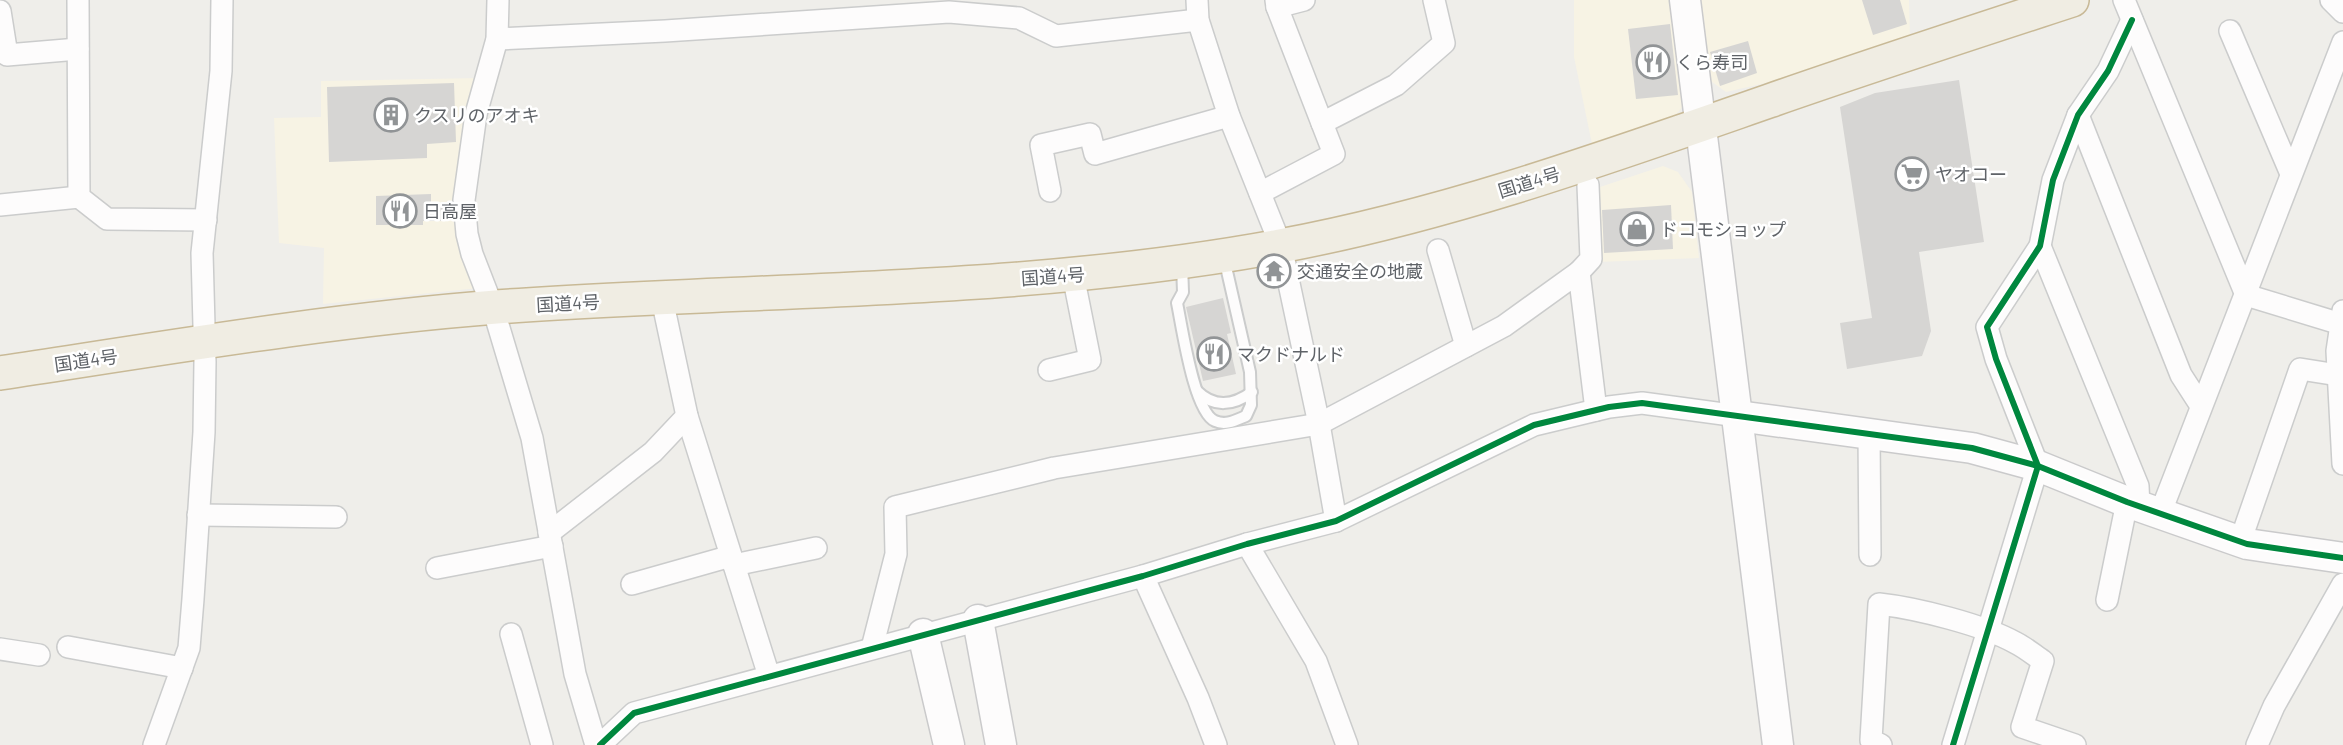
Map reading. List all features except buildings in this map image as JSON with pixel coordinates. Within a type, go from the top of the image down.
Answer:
[{"type":"highway","name":"国道4号","points":[[0,373],[357,321],[493,308],[664,297],[944,284],[1073,275],[1182,262],[1281,246],[1366,228],[1497,192],[2072,0]]},
{"type":"street","points":[[78,0],[79,197]]},
{"type":"street","points":[[154,745],[189,648],[204,432],[205,342],[202,254],[221,71],[222,0]]},
{"type":"street","points":[[498,0],[497,39],[476,114],[464,200],[467,234],[472,254],[493,308],[532,438],[575,674],[598,745],[634,712],[1143,576],[1247,544],[1336,521],[1534,425],[1596,410],[1642,403],[1972,448],[2038,466],[2142,508],[2240,542],[2343,558]]},
{"type":"street","points":[[1260,193],[1334,154],[1276,3],[1304,0]]},
{"type":"street","points":[[1322,123],[1396,86],[1444,43],[1434,0]]},
{"type":"street","points":[[1685,0],[1778,745]]},
{"type":"street","points":[[2124,0],[2246,295]]},
{"type":"street","points":[[2331,0],[2343,12]]},
{"type":"street","points":[[497,39],[665,31],[949,12],[1019,18],[1056,36],[1197,10],[1229,116],[1281,246],[1336,521]]},
{"type":"street","points":[[0,11],[7,55],[78,49]]},
{"type":"street","points":[[1953,745],[2038,466],[1996,359],[1987,327],[2040,246],[2053,180],[2078,115],[2108,71],[2132,20]]},
{"type":"street","points":[[2230,31],[2291,174]]},
{"type":"street","points":[[2107,600],[2142,508],[2201,406],[2343,42]]},
{"type":"street","points":[[2078,115],[2181,375],[2201,406]]},
{"type":"street","points":[[1050,191],[1041,145],[1090,134],[1095,154],[1229,116]]},
{"type":"street","points":[[872,648],[896,554],[895,507],[1054,468],[1318,424],[1504,326],[1579,272],[1592,259],[1588,185]]},
{"type":"street","points":[[0,205],[79,197],[107,219],[206,220]]},
{"type":"street","points":[[2040,246],[2138,486],[2142,508]]},
{"type":"street","points":[[1438,250],[1466,346]]},
{"type":"street","points":[[1579,272],[1596,410]]},
{"type":"street","points":[[1049,370],[1090,360],[1073,275]]},
{"type":"street","points":[[2246,295],[2342,318],[2337,351],[2343,464]]},
{"type":"street","points":[[664,297],[665,313],[687,416],[769,676]]},
{"type":"street","points":[[2240,542],[2300,369],[2338,375]]},
{"type":"street","points":[[437,568],[551,539],[653,452],[687,416]]},
{"type":"street","points":[[1869,433],[1870,555]]},
{"type":"street","points":[[198,515],[336,517]]},
{"type":"street","points":[[1247,544],[1316,661],[1347,745]]},
{"type":"street","points":[[632,584],[733,560],[816,548]]},
{"type":"street","points":[[1143,576],[1198,698],[1216,745]]},
{"type":"street","points":[[2257,745],[2274,706],[2343,584]]},
{"type":"street","points":[[1881,745],[1871,740],[1879,604],[1896,606],[1988,630],[2017,643],[2043,661],[2022,728],[2075,745]]},
{"type":"street","points":[[978,620],[1001,745]]},
{"type":"street","points":[[511,634],[542,745]]},
{"type":"street","points":[[923,634],[949,745]]},
{"type":"street","points":[[68,647],[182,668]]},
{"type":"street","points":[[0,649],[39,655]]},
{"type":"lane","points":[[1182,262],[1183,292],[1177,303],[1196,390],[1206,414],[1215,421],[1228,423],[1246,416],[1251,405],[1252,392],[1251,372],[1224,255]]},
{"type":"lane","points":[[1196,390],[1206,400],[1217,404],[1234,402],[1252,392]]},
{"type":"shaded area","points":[[1574,0],[1676,0],[1687,101],[1675,116],[1592,144],[1574,57]]},
{"type":"shaded area","points":[[1696,0],[1909,0],[1910,37],[1779,80],[1726,92],[1708,79]]},
{"type":"shaded area","points":[[481,78],[468,116],[479,288],[323,304],[324,248],[279,243],[274,118],[321,117],[321,81]]},
{"type":"shaded area","points":[[1663,166],[1678,172],[1692,192],[1699,258],[1598,262],[1594,189]]},
{"type":"cycle path","points":[[1953,745],[2038,466],[1996,359],[1987,327],[2040,246],[2053,180],[2078,115],[2108,71],[2132,20]]},
{"type":"cycle path","points":[[600,745],[634,713],[1143,576],[1247,544],[1336,521],[1534,425],[1609,407],[1642,403],[1972,448],[2038,466],[2127,502],[2247,544],[2343,558]]},
{"type":"place","name":"くら寿司","points":[[1653,62]]},
{"type":"place","name":"クスリのアオキ","points":[[391,115]]},
{"type":"place","name":"ヤオコー","points":[[1912,174]]},
{"type":"place","name":"日高屋","points":[[400,211]]},
{"type":"place","name":"ドコモショップ","points":[[1637,229]]},
{"type":"place","name":"交通安全の地蔵","points":[[1274,271]]},
{"type":"place","name":"マクドナルド","points":[[1214,354]]}]
